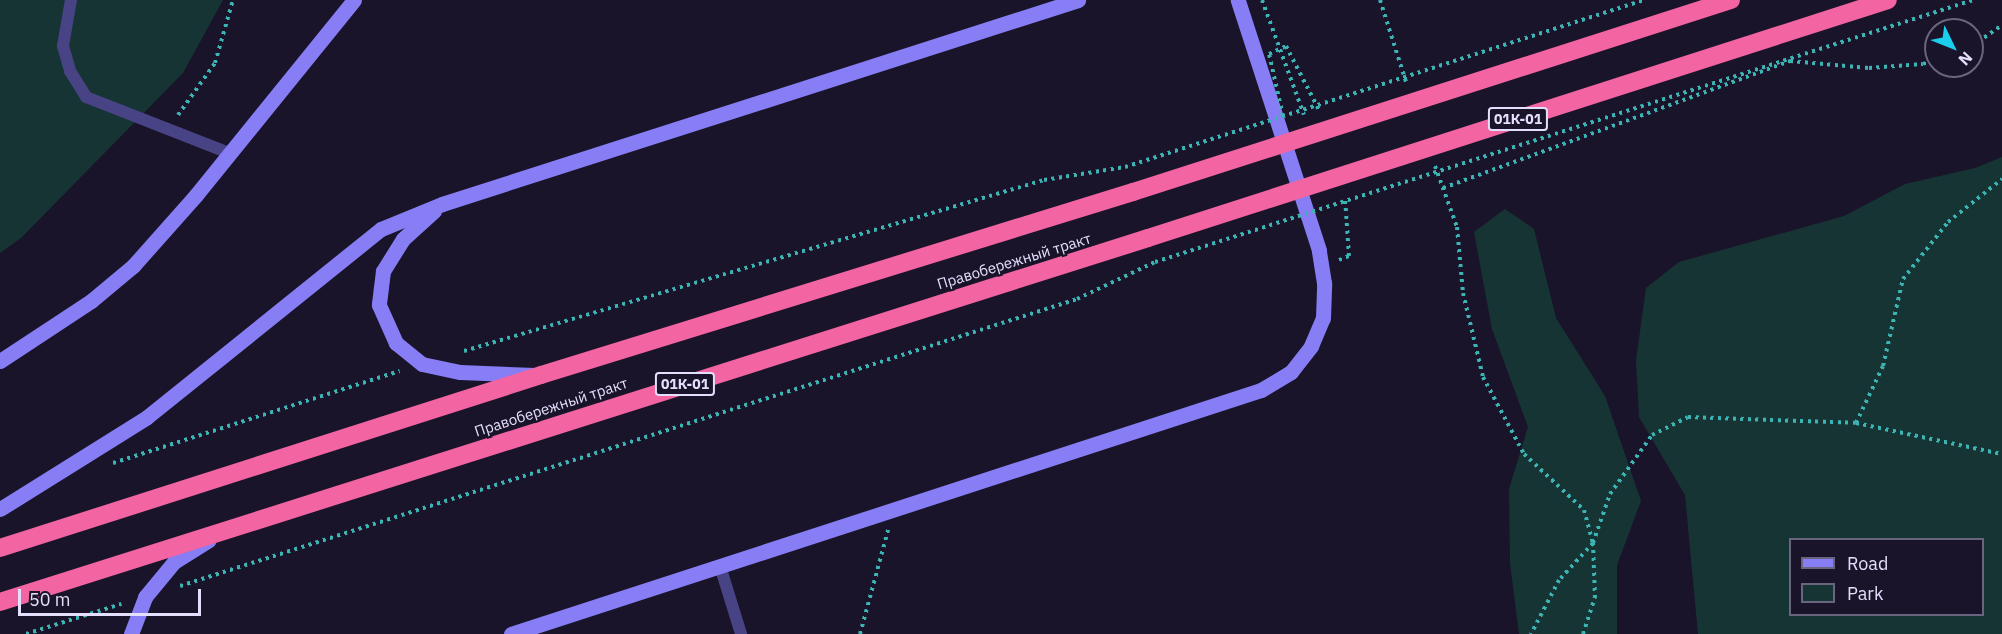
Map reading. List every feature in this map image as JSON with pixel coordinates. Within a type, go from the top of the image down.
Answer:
[{"type":"highway","name":"Правобережный тракт","points":[[0,548],[541,375],[1133,192],[1731,0]]},
{"type":"highway","name":"Правобережный тракт","points":[[0,602],[1148,238],[1888,0]]},
{"type":"street","points":[[0,361],[91,301],[133,266],[354,0]]},
{"type":"street","points":[[0,509],[147,417],[381,229],[442,204],[1078,0]]},
{"type":"street","points":[[511,634],[893,512],[1261,390],[1291,372],[1311,346],[1323,318],[1324,283],[1319,250],[1238,0]]},
{"type":"street","points":[[442,204],[403,239],[382,271],[379,305],[396,343],[422,364],[460,372],[541,375]]},
{"type":"street","points":[[131,634],[146,597],[174,562],[222,532]]},
{"type":"lane","points":[[71,0],[63,46],[70,71],[86,97],[229,153]]},
{"type":"lane","points":[[720,566],[741,634]]},
{"type":"path","points":[[167,130],[215,63],[233,0]]},
{"type":"path","points":[[1262,0],[1307,121]]},
{"type":"path","points":[[1380,0],[1409,89]]},
{"type":"path","points":[[456,354],[1044,180],[1125,167],[1644,0]]},
{"type":"path","points":[[26,634],[1066,303],[1155,262],[1973,0]]},
{"type":"path","points":[[1984,38],[2002,25]]},
{"type":"path","points":[[1283,116],[1269,54],[1286,46],[1320,112]]},
{"type":"path","points":[[1443,188],[1790,61],[1869,68],[1924,64]]},
{"type":"path","points":[[1431,155],[1457,227],[1463,293],[1483,377],[1524,454],[1584,510],[1593,543],[1595,598],[1582,634]]},
{"type":"path","points":[[1856,423],[1883,366],[1903,279],[1948,222],[2002,179]]},
{"type":"path","points":[[1345,193],[1349,256]]},
{"type":"path","points":[[106,465],[422,364]]},
{"type":"path","points":[[1531,634],[1559,580],[1593,543],[1610,494],[1652,435],[1688,417],[1856,423],[2002,454]]},
{"type":"path","points":[[860,634],[893,512]]},
{"type":"green space","points":[[0,0],[223,0],[183,73],[21,238],[0,253]]},
{"type":"green space","points":[[2002,157],[2002,634],[1698,634],[1685,495],[1639,417],[1636,360],[1646,288],[1679,262],[1844,216],[1905,184],[1975,168]]},
{"type":"green space","points":[[1505,209],[1534,229],[1556,318],[1605,396],[1641,501],[1617,565],[1617,634],[1519,634],[1510,563],[1509,489],[1528,427],[1492,329],[1474,232]]}]
